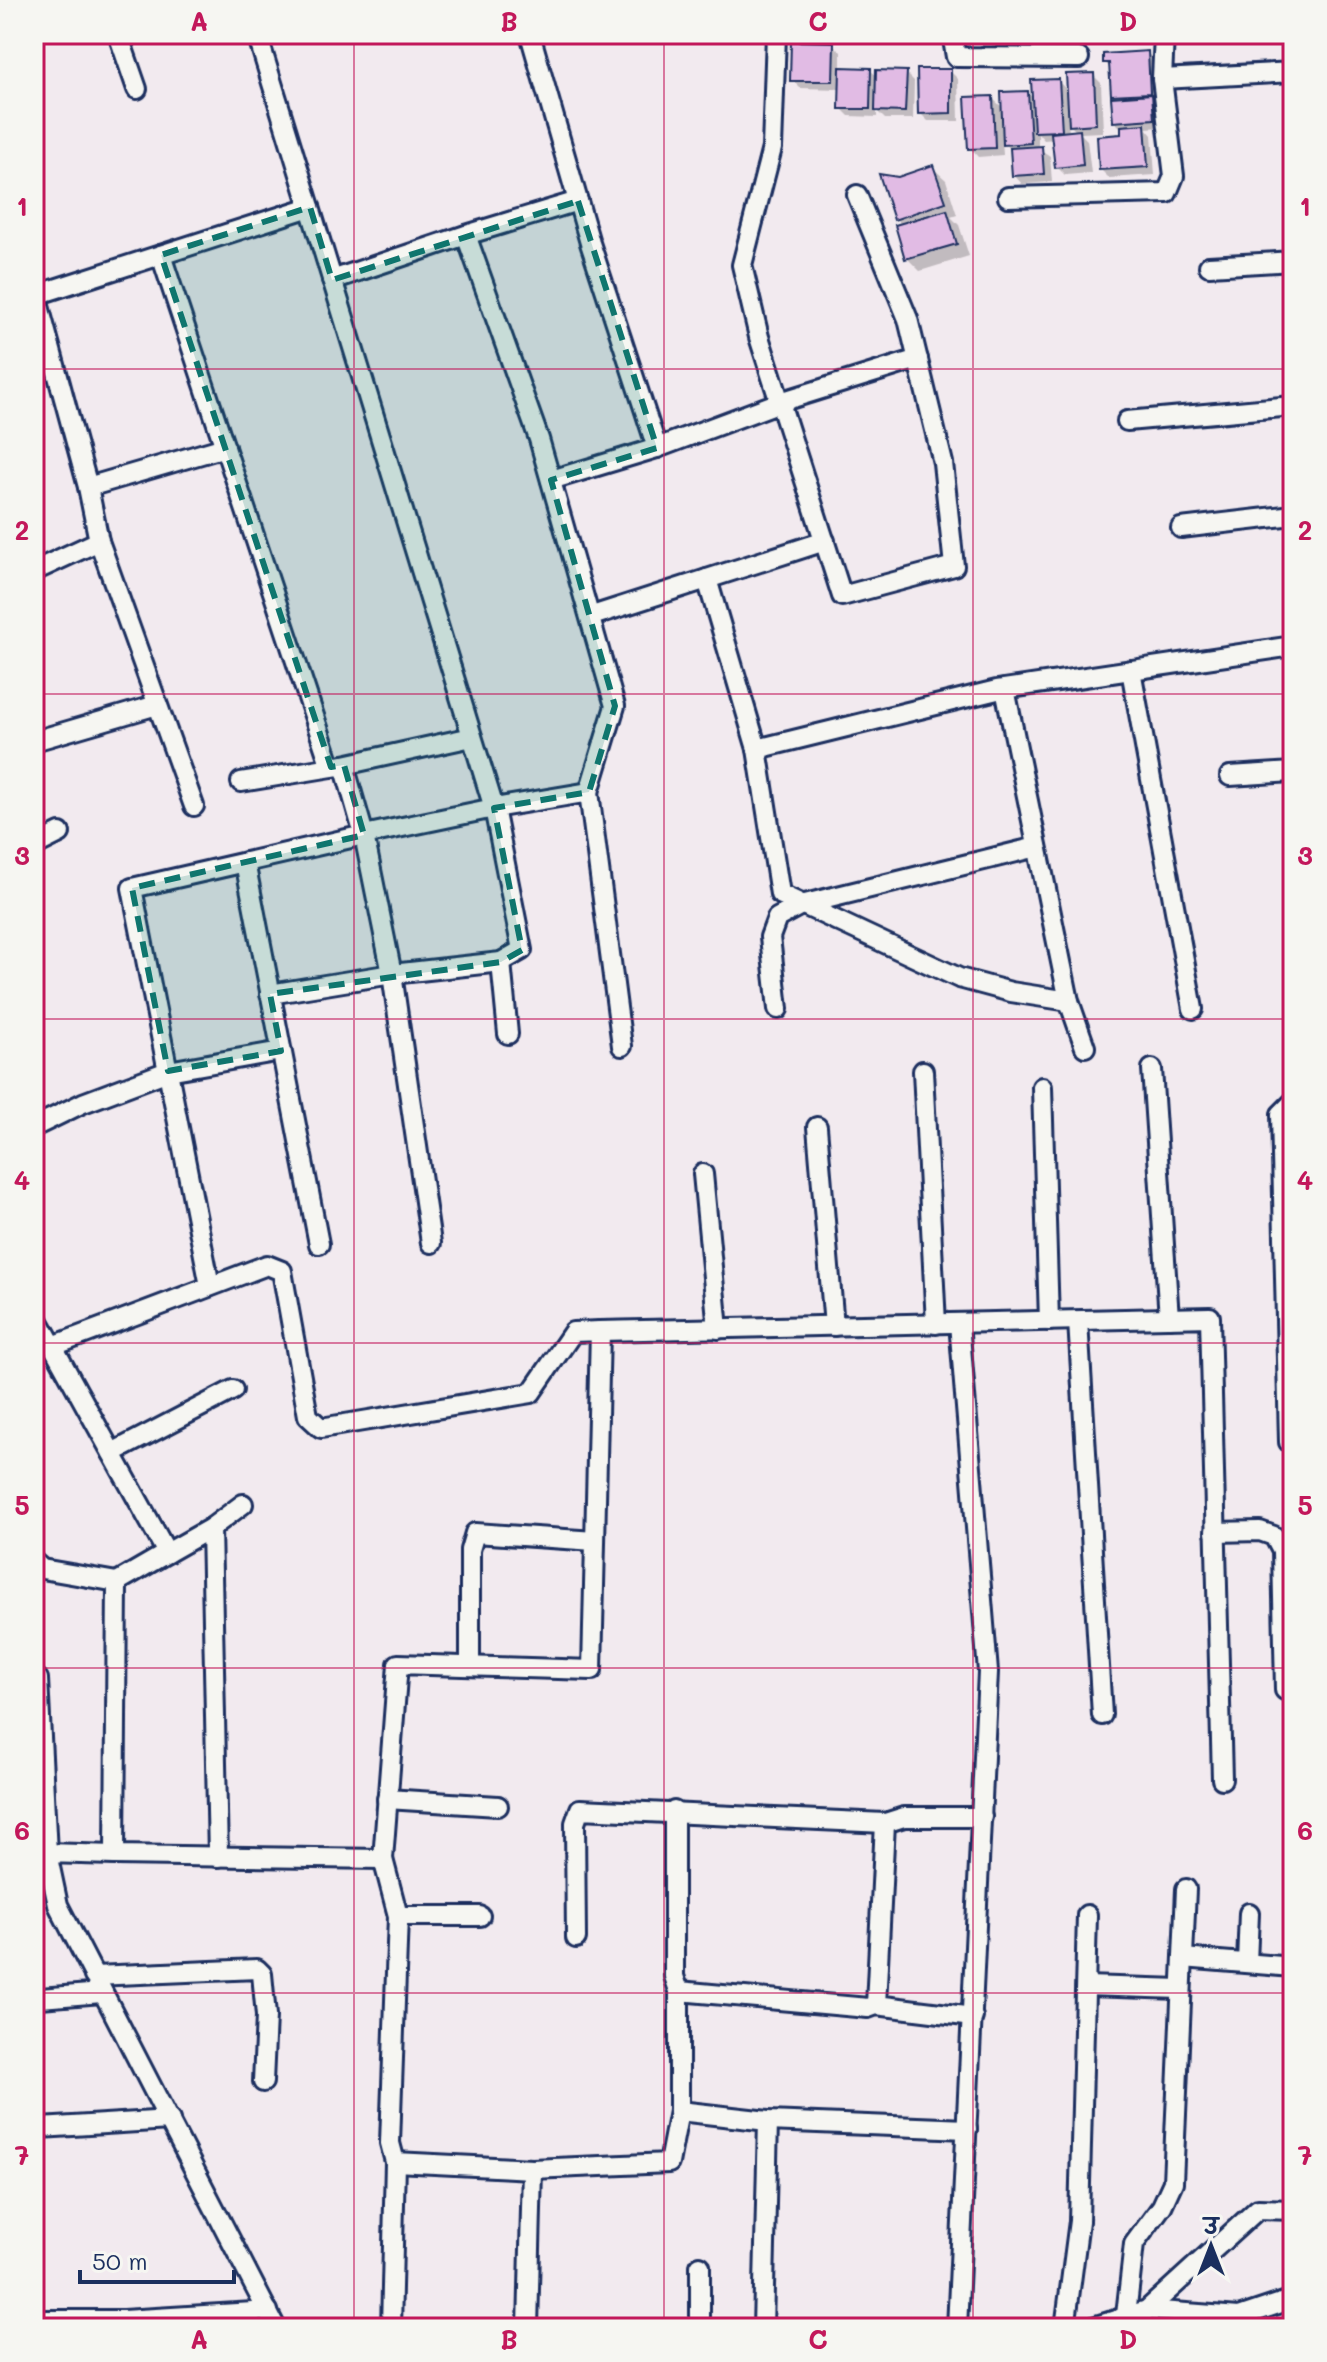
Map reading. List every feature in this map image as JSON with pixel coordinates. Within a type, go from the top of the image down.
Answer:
[{"type":"street","points":[[118,34],[137,89]]},
{"type":"street","points":[[257,34],[494,808],[522,950],[501,962],[392,974],[270,994]]},
{"type":"street","points":[[530,34],[578,201],[657,448]]},
{"type":"street","points":[[776,34],[772,148],[742,265],[759,337],[842,596],[954,566],[943,463],[908,319],[857,195]]},
{"type":"street","points":[[952,34],[956,57],[1079,58]]},
{"type":"street","points":[[1008,197],[1167,193],[1174,176],[1162,79],[1164,34]]},
{"type":"street","points":[[1162,79],[1293,72]]},
{"type":"street","points":[[332,280],[578,201]]},
{"type":"street","points":[[194,806],[99,541],[88,487],[36,295],[310,207]]},
{"type":"street","points":[[466,235],[551,480],[615,706],[589,792],[622,1046]]},
{"type":"street","points":[[161,255],[225,447],[364,835],[392,974],[431,1243]]},
{"type":"street","points":[[1209,266],[1293,261]]},
{"type":"street","points":[[34,364],[53,359]]},
{"type":"street","points":[[551,480],[657,448],[780,402],[918,359]]},
{"type":"street","points":[[1127,421],[1293,406]]},
{"type":"street","points":[[88,487],[225,447]]},
{"type":"street","points":[[1181,528],[1293,515]]},
{"type":"street","points":[[34,571],[99,541]]},
{"type":"street","points":[[592,616],[825,541]]},
{"type":"street","points":[[707,579],[757,749],[780,894],[959,978],[1011,992],[1069,1001]]},
{"type":"street","points":[[757,749],[1005,689],[1293,646]]},
{"type":"street","points":[[1131,670],[1193,1009]]},
{"type":"street","points":[[1005,689],[1069,1001],[1085,1047]]},
{"type":"street","points":[[34,741],[157,705]]},
{"type":"street","points":[[241,782],[338,766],[472,737]]},
{"type":"street","points":[[1230,776],[1293,772]]},
{"type":"street","points":[[210,1286],[132,888],[364,835],[589,792]]},
{"type":"street","points":[[34,846],[60,833]]},
{"type":"street","points":[[778,1009],[770,937],[777,918],[801,905],[1037,847]]},
{"type":"street","points":[[245,862],[319,1244]]},
{"type":"street","points":[[501,962],[508,1034]]},
{"type":"street","points":[[34,1127],[83,1103],[168,1071],[281,1051]]},
{"type":"street","points":[[1152,1069],[1169,1318]]},
{"type":"street","points":[[923,1071],[936,1324]]},
{"type":"street","points":[[1042,1087],[1049,1321]]},
{"type":"street","points":[[1289,1442],[1281,1114],[1293,1102]]},
{"type":"street","points":[[817,1127],[834,1326]]},
{"type":"street","points":[[703,1174],[718,1329]]},
{"type":"street","points":[[53,1346],[267,1265],[282,1271],[308,1416],[321,1428],[531,1393],[573,1332],[1210,1317],[1222,1779]]},
{"type":"street","points":[[34,1312],[167,1553]]},
{"type":"street","points":[[1078,1321],[1102,1715]]},
{"type":"street","points":[[957,2328],[988,1672],[959,1323]]},
{"type":"street","points":[[391,2328],[395,2162],[390,2143],[398,1916],[383,1859],[398,1664],[592,1670],[600,1331]]},
{"type":"street","points":[[112,1453],[233,1390]]},
{"type":"street","points":[[34,1562],[42,1569],[117,1582],[211,1528],[243,1504]]},
{"type":"street","points":[[211,1528],[218,1857]]},
{"type":"street","points":[[1215,1532],[1260,1531],[1274,1536],[1282,1551],[1285,1690]]},
{"type":"street","points":[[470,1666],[470,1550],[475,1533],[595,1541]]},
{"type":"street","points":[[115,1855],[117,1582]]},
{"type":"street","points":[[34,1676],[38,1679],[41,1853],[58,1905],[272,2320],[34,2320]]},
{"type":"street","points":[[387,1799],[498,1806]]},
{"type":"street","points":[[576,1938],[575,1823],[580,1809],[885,1823],[904,1817],[982,1817]]},
{"type":"street","points":[[395,2162],[532,2169],[669,2163],[679,2111],[679,1991],[674,1976],[674,1811]]},
{"type":"street","points":[[876,2005],[885,1823]]},
{"type":"street","points":[[41,1853],[383,1859]]},
{"type":"street","points":[[1126,2315],[1134,2244],[1162,2206],[1173,2182],[1186,1889]]},
{"type":"street","points":[[1247,1963],[1249,1913]]},
{"type":"street","points":[[1065,2328],[1079,2221],[1087,1915]]},
{"type":"street","points":[[398,1916],[480,1916]]},
{"type":"street","points":[[1183,1958],[1293,1967]]},
{"type":"street","points":[[94,1976],[257,1969],[262,1974],[266,2016],[263,2082]]},
{"type":"street","points":[[1086,1986],[1181,1989]]},
{"type":"street","points":[[679,1991],[868,2008],[876,2005],[973,2017]]},
{"type":"street","points":[[40,1998],[102,1993]]},
{"type":"street","points":[[679,2111],[768,2121],[967,2129]]},
{"type":"street","points":[[40,2128],[170,2120]]},
{"type":"street","points":[[763,2328],[768,2121]]},
{"type":"street","points":[[528,2328],[532,2169]]},
{"type":"street","points":[[1147,2310],[1258,2209],[1293,2210]]},
{"type":"street","points":[[700,2266],[700,2328]]},
{"type":"street","points":[[1090,2328],[1147,2310],[1238,2322],[1293,2299]]},
{"type":"highlighted area","points":[[578,201],[657,448],[551,480],[615,706],[589,792],[494,808],[522,950],[501,962],[270,994],[281,1051],[168,1071],[132,888],[364,835],[344,765],[331,767],[161,255],[310,207],[332,280]]},
{"type":"building","points":[[983,34],[1020,34],[1020,36],[983,39]]},
{"type":"building","points":[[791,41],[834,42],[833,81],[790,81]]},
{"type":"building","points":[[1148,51],[1150,93],[1111,95],[1109,63],[1103,63],[1103,54]]},
{"type":"building","points":[[840,67],[871,68],[870,109],[839,109]]},
{"type":"building","points":[[917,69],[951,69],[951,113],[918,114]]},
{"type":"building","points":[[876,70],[907,71],[905,112],[875,111]]},
{"type":"building","points":[[1094,73],[1096,124],[1069,126],[1066,74]]},
{"type":"building","points":[[1059,79],[1062,131],[1034,132],[1031,80]]},
{"type":"building","points":[[1028,91],[1031,143],[1003,145],[1001,92]]},
{"type":"building","points":[[1152,94],[1154,119],[1113,122],[1111,97]]},
{"type":"building","points":[[993,96],[995,148],[968,149],[965,97]]},
{"type":"building","points":[[1145,124],[1148,167],[1099,170],[1097,136],[1121,134],[1121,126]]},
{"type":"building","points":[[1080,130],[1083,165],[1055,168],[1051,133]]},
{"type":"building","points":[[1042,146],[1044,174],[1012,176],[1010,148]]},
{"type":"building","points":[[933,165],[946,202],[894,220],[879,174],[898,177]]},
{"type":"building","points":[[947,210],[957,244],[905,259],[895,225]]}]
